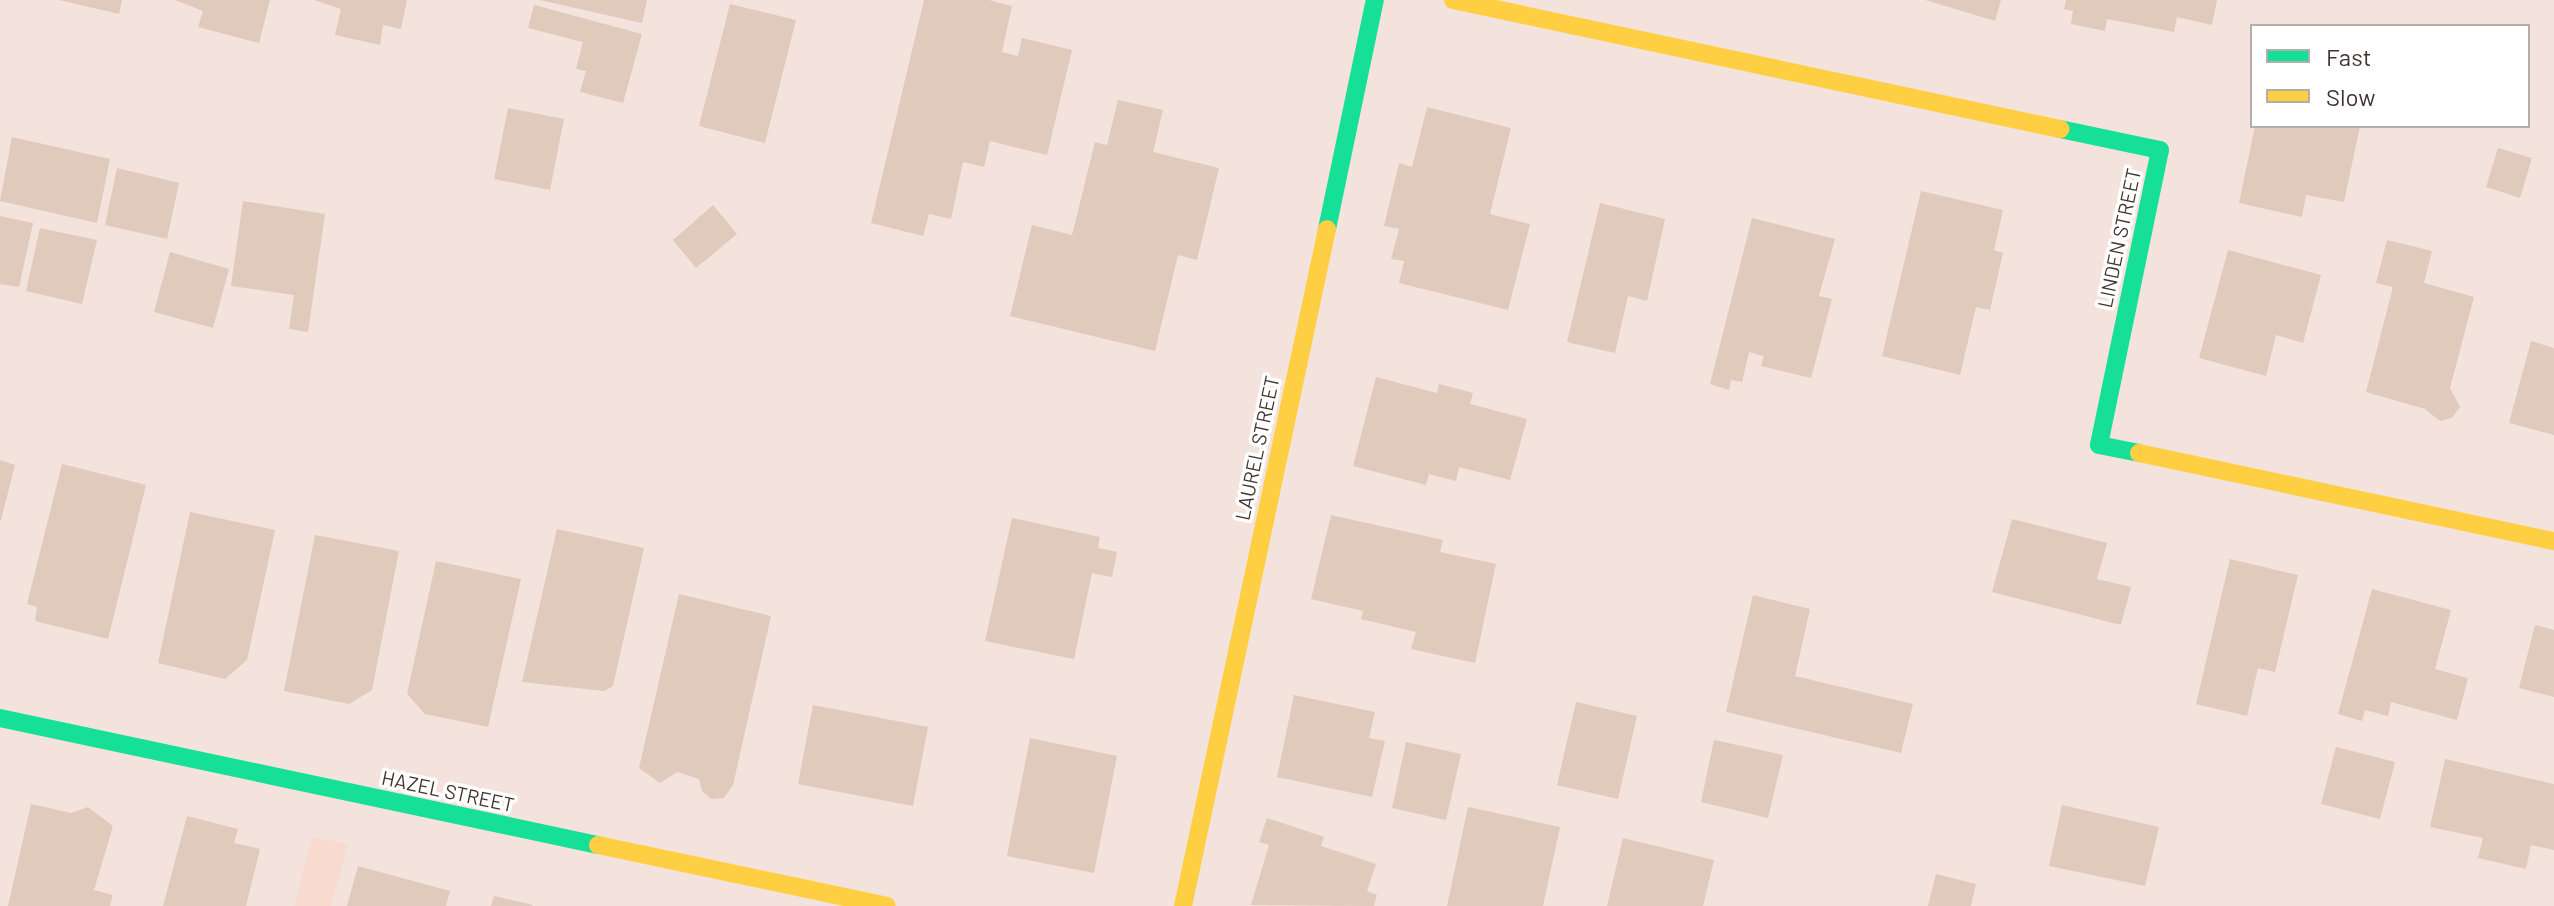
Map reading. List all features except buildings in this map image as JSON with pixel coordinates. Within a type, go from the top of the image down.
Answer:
[{"type":"street","name":"LAUREL STREET","points":[[1183,906],[1375,0]]},
{"type":"street","name":"LINDEN STREET","points":[[1453,0],[2160,150],[2099,445],[2554,541]]},
{"type":"street","name":"HAZEL STREET","points":[[0,718],[887,906]]},
{"type":"shaded area","points":[[312,837],[348,844],[331,906],[294,906]]},
{"type":"traffic: fast","points":[[1327,229],[1375,0]]},
{"type":"traffic: fast","points":[[2060,129],[2160,150],[2099,445],[2139,453]]},
{"type":"traffic: fast","points":[[0,718],[598,845]]},
{"type":"traffic: slow","points":[[1453,0],[2060,129]]},
{"type":"traffic: slow","points":[[1183,906],[1327,229]]},
{"type":"traffic: slow","points":[[2139,453],[2554,541]]},
{"type":"traffic: slow","points":[[598,845],[887,906]]}]
